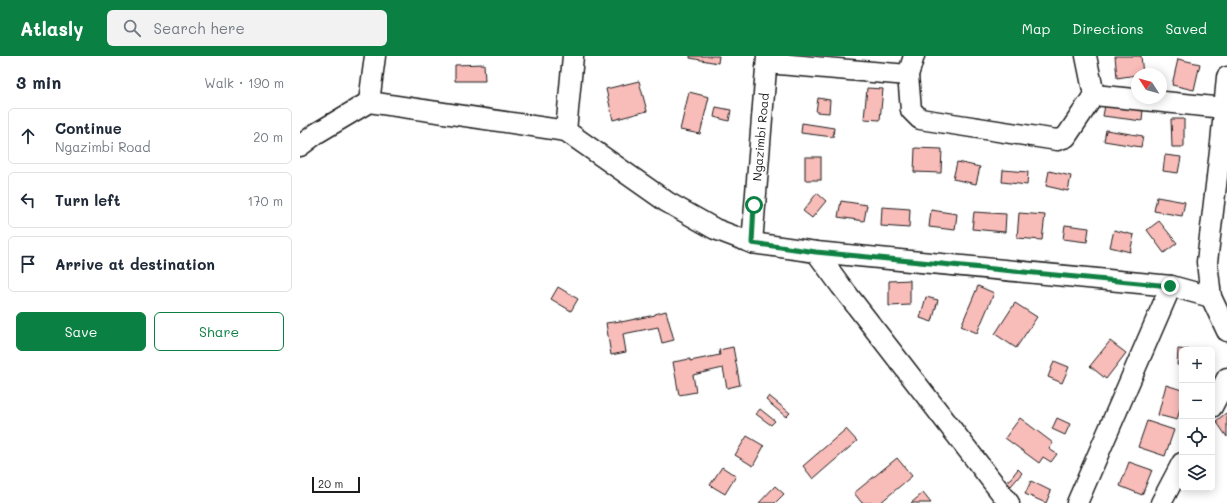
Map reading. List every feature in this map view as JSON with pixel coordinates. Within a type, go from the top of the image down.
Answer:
[{"type":"street","points":[[566,131],[573,56]]},
{"type":"street","points":[[914,56],[908,75],[911,110],[920,119],[1057,140],[1066,137],[1094,95],[1086,56]]},
{"type":"street","points":[[369,102],[373,58]]},
{"type":"street","points":[[767,60],[908,75]]},
{"type":"street","name":"Ngazimbi Road","points":[[752,243],[767,60]]},
{"type":"street","points":[[1227,77],[1224,108],[1224,143],[1207,262],[1211,297],[1227,331]]},
{"type":"street","points":[[1094,95],[1224,108]]},
{"type":"street","points":[[300,146],[317,133],[369,102],[566,131],[667,202],[715,229],[752,243],[816,252],[1170,286],[1211,297]]},
{"type":"street","points":[[816,252],[840,286],[1009,503]]},
{"type":"street","points":[[1077,503],[1170,286]]},
{"type":"street","points":[[1215,400],[1227,378]]},
{"type":"street","points":[[1161,503],[1179,469]]},
{"type":"building","points":[[690,56],[719,56],[718,63],[690,58]]},
{"type":"building","points":[[1115,56],[1141,56],[1142,68],[1131,68],[1131,76],[1117,78]]},
{"type":"building","points":[[1178,59],[1200,64],[1194,90],[1172,85]]},
{"type":"building","points":[[484,64],[485,81],[455,81],[455,65]]},
{"type":"building","points":[[639,81],[647,111],[613,120],[606,89]]},
{"type":"building","points":[[867,88],[883,89],[880,120],[864,119]]},
{"type":"building","points":[[689,92],[709,97],[700,134],[680,130]]},
{"type":"building","points":[[818,98],[830,100],[829,113],[816,112]]},
{"type":"building","points":[[1105,105],[1143,109],[1142,121],[1103,116]]},
{"type":"building","points":[[716,107],[731,110],[729,121],[714,117]]},
{"type":"building","points":[[1171,119],[1184,119],[1184,147],[1172,147]]},
{"type":"building","points":[[802,123],[834,128],[833,137],[801,133]]},
{"type":"building","points":[[1106,130],[1143,136],[1141,147],[1104,141]]},
{"type":"building","points":[[915,148],[942,149],[941,173],[914,172]]},
{"type":"building","points":[[1165,155],[1181,157],[1178,173],[1163,171]]},
{"type":"building","points":[[805,157],[821,157],[821,180],[805,180]]},
{"type":"building","points":[[957,162],[980,167],[976,184],[953,179]]},
{"type":"building","points":[[1003,170],[1028,172],[1027,185],[1002,182]]},
{"type":"building","points":[[1049,171],[1071,176],[1068,191],[1046,186]]},
{"type":"building","points":[[817,193],[826,201],[812,218],[803,211]]},
{"type":"building","points":[[1157,197],[1185,202],[1182,216],[1154,211]]},
{"type":"building","points":[[841,201],[867,205],[864,221],[838,217]]},
{"type":"building","points":[[882,207],[910,209],[909,228],[881,226]]},
{"type":"building","points":[[931,210],[957,214],[955,230],[929,227]]},
{"type":"building","points":[[974,212],[1006,214],[1005,232],[972,229]]},
{"type":"building","points":[[1019,213],[1045,215],[1042,240],[1017,238]]},
{"type":"building","points":[[1159,221],[1177,243],[1164,253],[1147,230]]},
{"type":"building","points":[[1065,225],[1089,228],[1087,242],[1063,239]]},
{"type":"building","points":[[1114,230],[1134,235],[1130,252],[1110,247]]},
{"type":"building","points":[[910,280],[910,305],[889,306],[889,281]]},
{"type":"building","points":[[978,286],[994,293],[977,333],[961,326]]},
{"type":"building","points":[[558,287],[578,299],[571,311],[551,299]]},
{"type":"building","points":[[926,297],[938,300],[932,322],[920,318]]},
{"type":"building","points":[[1015,303],[1037,317],[1016,348],[995,334]]},
{"type":"building","points":[[666,311],[674,340],[662,343],[658,327],[623,334],[626,352],[611,355],[606,323],[621,322],[655,315]]},
{"type":"building","points":[[1110,341],[1126,353],[1106,379],[1090,366]]},
{"type":"building","points":[[733,347],[740,385],[727,388],[723,368],[693,375],[696,392],[679,395],[673,362],[690,359],[690,361],[720,355],[719,350]]},
{"type":"building","points":[[1178,349],[1179,349],[1179,365],[1177,365]]},
{"type":"building","points":[[1054,361],[1069,367],[1062,383],[1048,377]]},
{"type":"building","points":[[1166,385],[1179,389],[1179,412],[1177,420],[1158,415]]},
{"type":"building","points":[[769,396],[790,413],[786,417],[766,400]]},
{"type":"building","points":[[760,409],[775,421],[771,425],[756,414]]},
{"type":"building","points":[[1226,413],[1227,415],[1227,437],[1216,421]]},
{"type":"building","points":[[1020,418],[1053,443],[1049,449],[1057,454],[1051,462],[1043,457],[1039,463],[1005,438]]},
{"type":"building","points":[[1057,418],[1070,424],[1065,435],[1052,429]]},
{"type":"building","points":[[1147,421],[1174,430],[1165,456],[1138,447]]},
{"type":"building","points":[[846,429],[857,441],[813,479],[803,466]]},
{"type":"building","points":[[747,436],[764,446],[753,466],[735,455]]},
{"type":"building","points":[[897,458],[912,476],[880,503],[862,503],[854,493]]},
{"type":"building","points":[[1129,462],[1152,470],[1142,495],[1120,486]]},
{"type":"building","points":[[722,467],[736,476],[725,494],[710,485]]},
{"type":"building","points":[[1018,469],[1022,473],[1011,486],[1007,483]]},
{"type":"building","points":[[1031,481],[1051,491],[1046,503],[1025,494]]},
{"type":"building","points":[[775,486],[784,494],[775,503],[759,503]]},
{"type":"building","points":[[923,493],[931,503],[911,503]]},
{"type":"route","points":[[754,205],[752,243],[816,252],[1170,286]]}]
